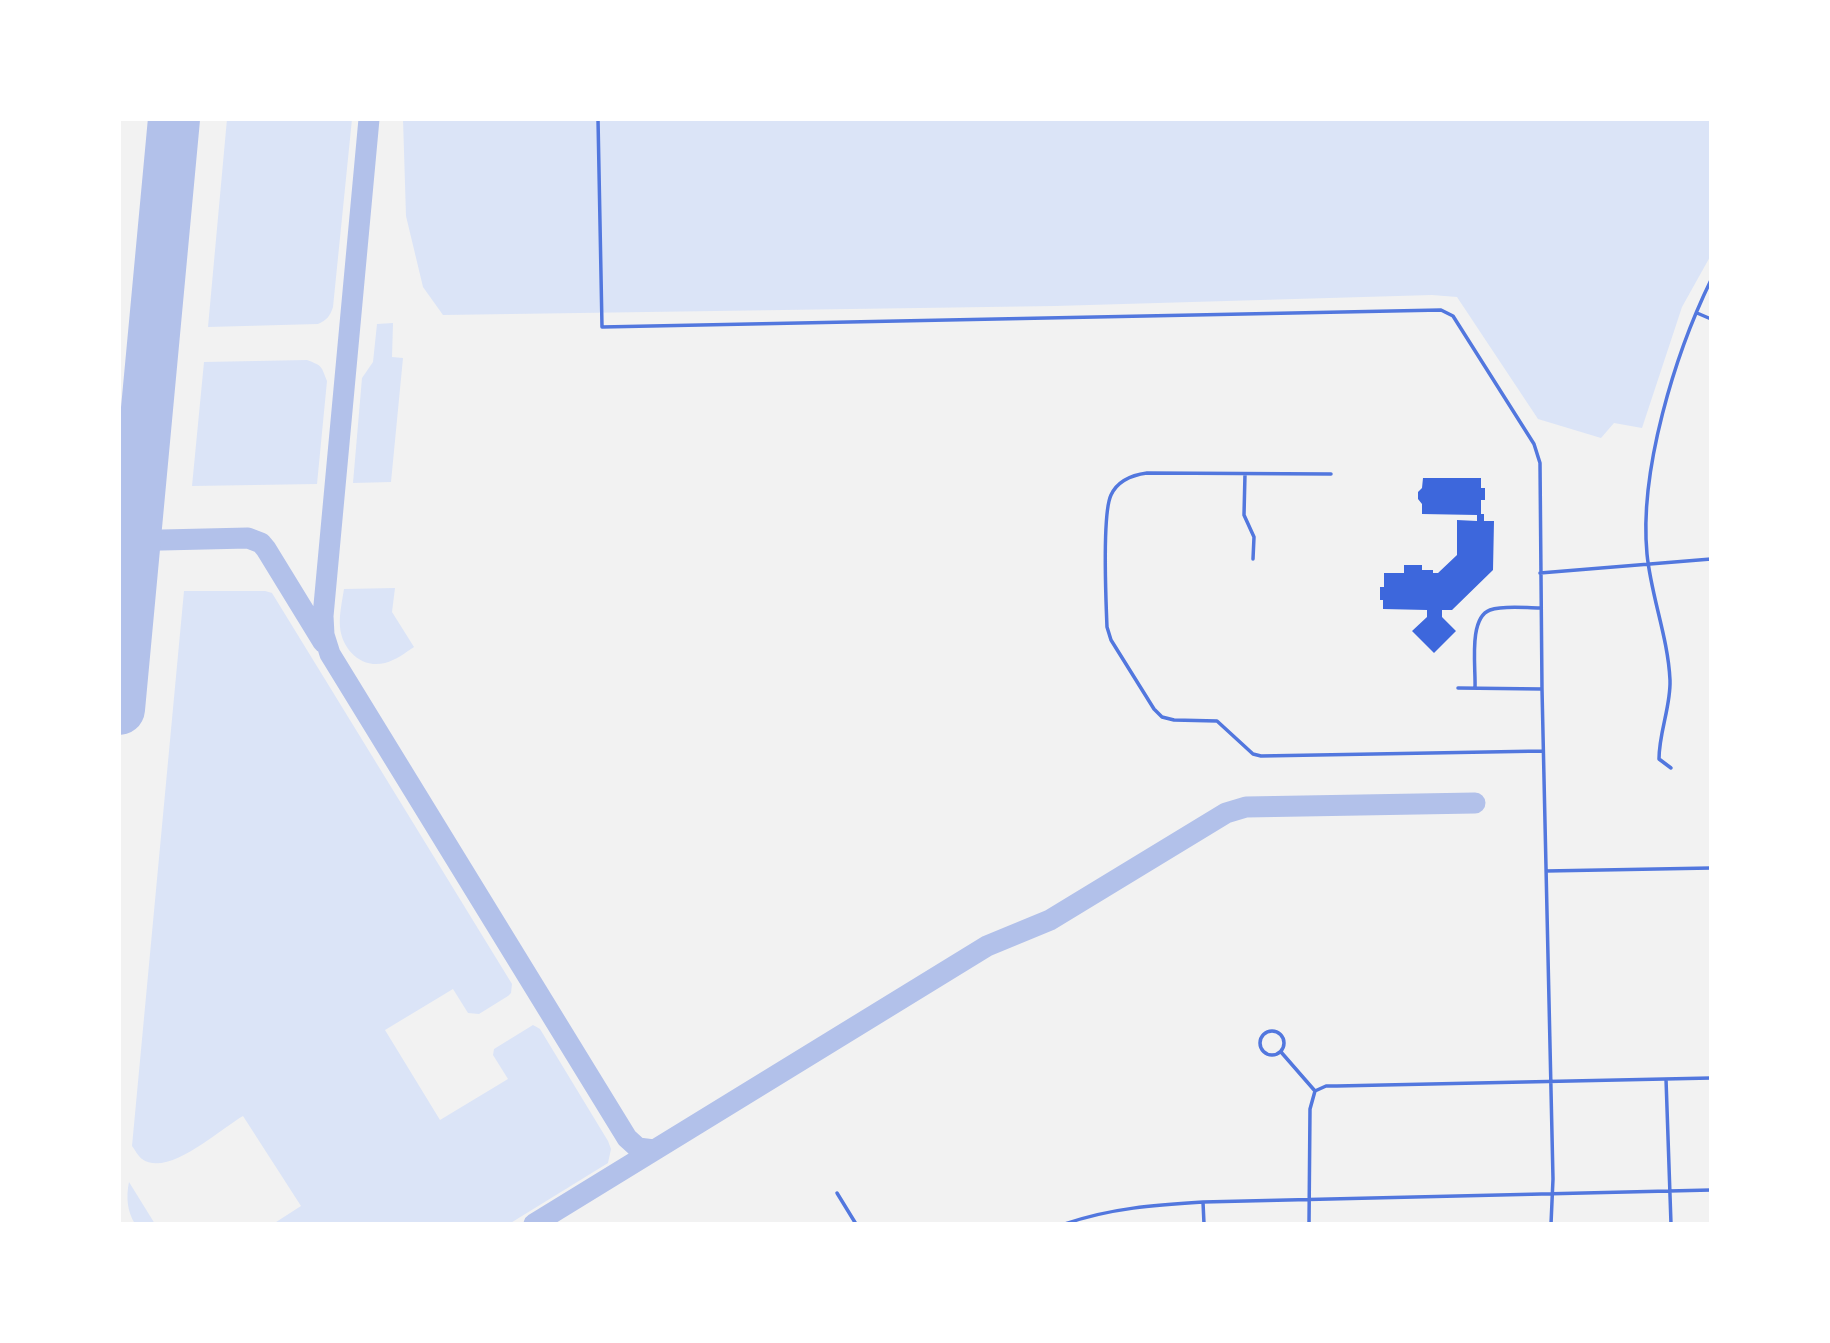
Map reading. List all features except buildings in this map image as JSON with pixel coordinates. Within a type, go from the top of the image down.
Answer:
[{"type":"street","points":[[598,119],[602,327],[1446,310],[1453,316],[1537,451],[1540,471],[1551,1224]]},
{"type":"street","points":[[1671,768],[1658,759],[1670,678],[1648,564],[1647,520],[1657,440],[1676,366],[1711,280]]},
{"type":"street","points":[[1696,313],[1711,319]]},
{"type":"street","points":[[1331,474],[1138,474],[1122,482],[1111,496],[1107,513],[1108,633],[1158,714],[1174,720],[1217,720],[1253,754],[1261,756],[1543,751]]},
{"type":"street","points":[[1245,474],[1244,515],[1254,537],[1254,559]]},
{"type":"street","points":[[1540,573],[1711,559]]},
{"type":"street","points":[[1475,688],[1476,632],[1480,617],[1497,608],[1540,608]]},
{"type":"street","points":[[1458,688],[1542,689]]},
{"type":"street","points":[[1546,871],[1711,867]]},
{"type":"street","points":[[1272,1031],[1281,1035],[1284,1045],[1281,1052],[1272,1056],[1262,1052],[1259,1042],[1265,1033],[1272,1031]]},
{"type":"street","points":[[1281,1052],[1315,1091]]},
{"type":"street","points":[[1315,1091],[1326,1086],[1711,1078]]},
{"type":"street","points":[[1666,1079],[1671,1224]]},
{"type":"street","points":[[1309,1224],[1310,1109],[1315,1091]]},
{"type":"street","points":[[1065,1224],[1095,1214],[1132,1208],[1203,1202],[1711,1190]]},
{"type":"street","points":[[837,1193],[856,1224]]},
{"type":"street","points":[[1203,1202],[1204,1224]]},
{"type":"shaded area","points":[[227,119],[352,119],[333,307],[328,317],[318,324],[208,327]]},
{"type":"shaded area","points":[[403,119],[1711,119],[1711,255],[1682,307],[1642,428],[1614,423],[1601,438],[1538,419],[1457,297],[1432,295],[1055,306],[443,315],[423,287],[406,216]]},
{"type":"shaded area","points":[[393,323],[392,357],[403,358],[391,482],[353,483],[362,378],[373,362],[377,324]]},
{"type":"shaded area","points":[[307,360],[321,367],[327,381],[317,484],[192,486],[204,362]]},
{"type":"shaded area","points":[[395,588],[392,612],[414,647],[385,663],[361,660],[349,650],[340,627],[344,589]]},
{"type":"shaded area","points":[[184,591],[272,593],[512,984],[508,996],[479,1014],[468,1013],[453,989],[385,1030],[440,1120],[508,1079],[493,1055],[494,1049],[533,1025],[540,1029],[608,1141],[611,1149],[608,1163],[509,1224],[273,1224],[301,1206],[243,1116],[194,1150],[166,1162],[153,1163],[138,1155],[132,1146]]},
{"type":"shaded area","points":[[129,1182],[155,1224],[135,1224],[128,1204]]},
{"type":"taxiway","points":[[369,119],[323,616],[324,635],[330,654],[627,1138],[638,1148],[654,1150]]},
{"type":"taxiway","points":[[119,541],[248,538],[261,543],[323,642]]},
{"type":"taxiway","points":[[534,1224],[987,946],[1050,920],[1226,813],[1246,807],[1475,803]]},
{"type":"runway","points":[[119,709],[174,119]]}]
